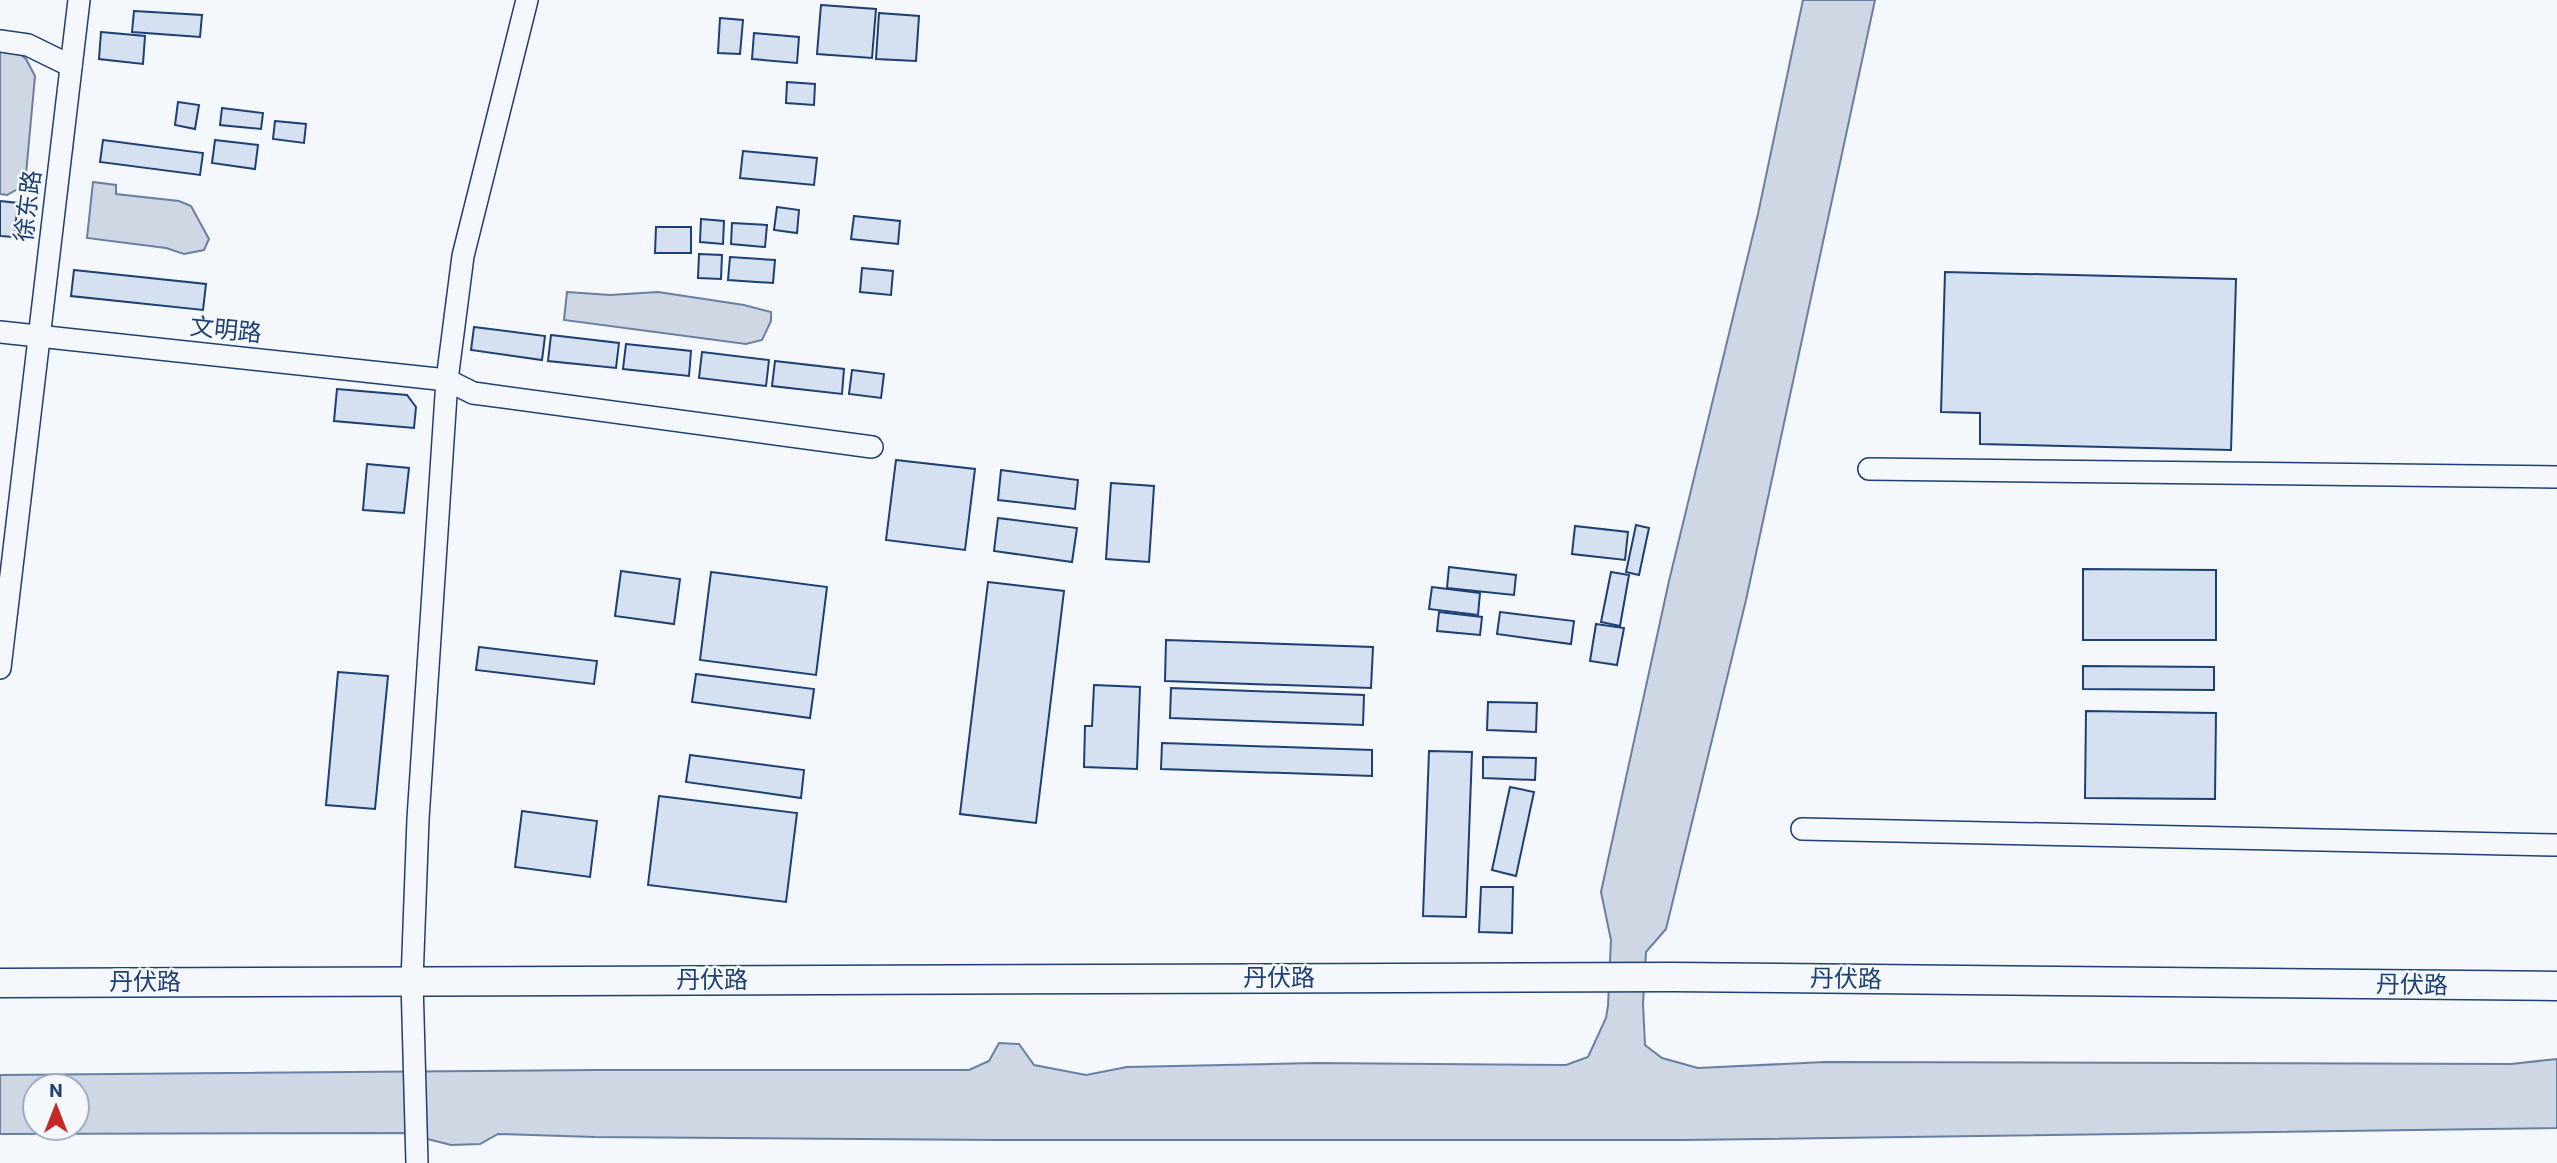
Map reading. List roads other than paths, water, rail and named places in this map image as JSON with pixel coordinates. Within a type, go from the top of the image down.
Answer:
[{"type":"main road","name":"丹伏路","points":[[0,983],[1672,977],[2557,986]]},
{"type":"street","name":"徐东路","points":[[0,668],[79,0]]},
{"type":"street","points":[[416,1153],[412,981],[418,820],[447,380],[463,256],[527,0]]},
{"type":"street","points":[[0,41],[28,46],[71,66]]},
{"type":"street","name":"文明路","points":[[0,331],[447,380],[473,393],[872,447]]},
{"type":"street","points":[[1869,468],[2557,477]]},
{"type":"street","points":[[1802,829],[2557,845]]}]
